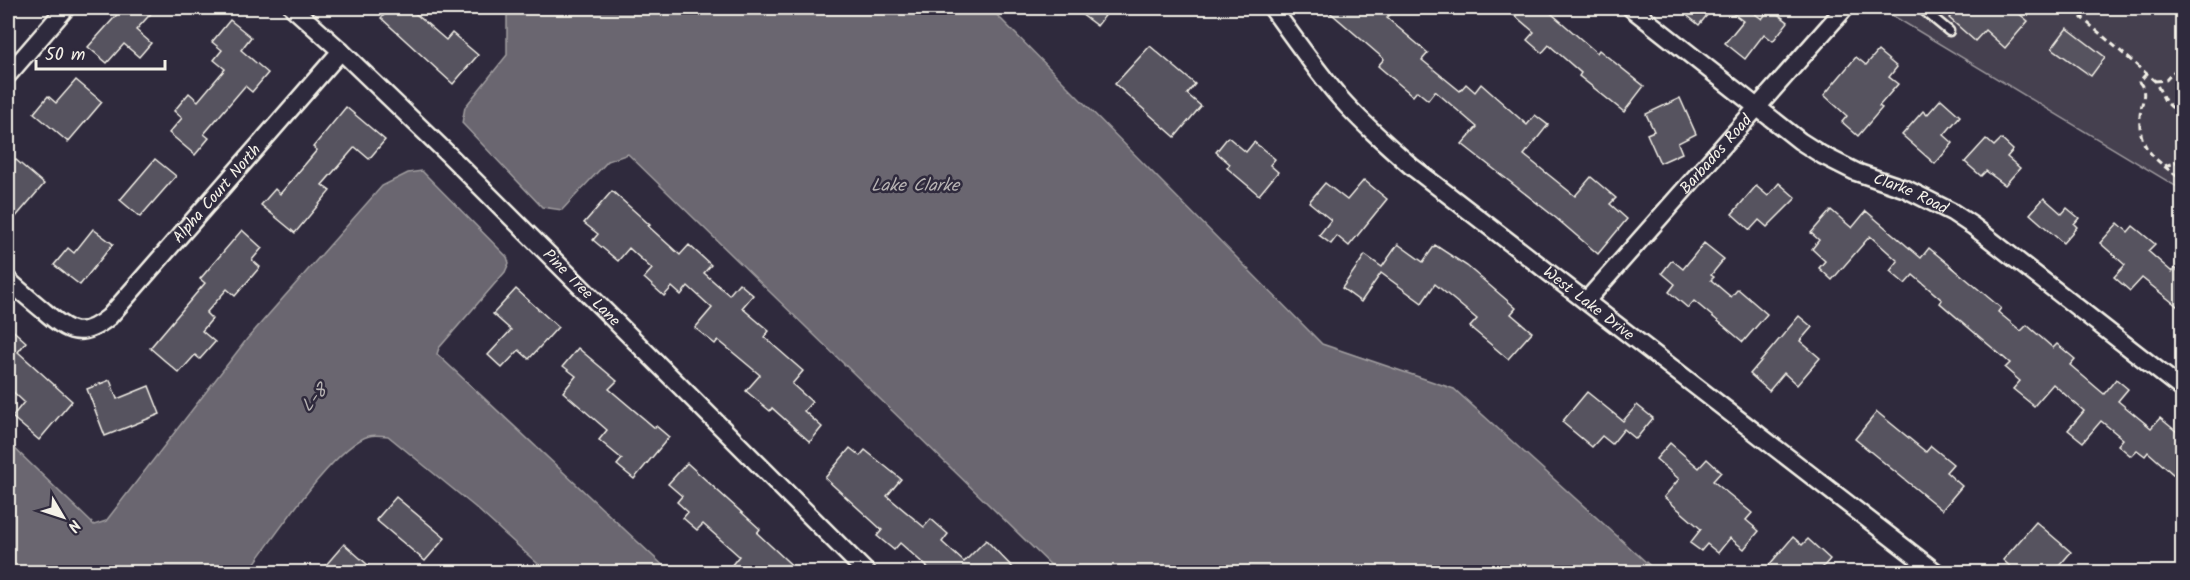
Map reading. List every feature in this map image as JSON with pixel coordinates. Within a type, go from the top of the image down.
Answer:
[{"type":"street","points":[[8,75],[66,8]]},
{"type":"street","name":"Pine Tree Lane","points":[[292,8],[341,51],[466,171],[866,573]]},
{"type":"street","name":"West Lake Drive","points":[[1272,8],[1340,99],[1374,134],[1411,166],[1936,573]]},
{"type":"street","name":"Clarke Road","points":[[1631,8],[1800,141],[1856,172],[1914,192],[1973,226],[2182,389]]},
{"type":"street","name":"Barbados Road","points":[[1586,301],[1845,8]]},
{"type":"street","name":"Alpha Court North","points":[[8,280],[63,328],[75,331],[99,326],[341,51]]},
{"type":"lane","points":[[1921,8],[1949,31]]},
{"type":"path","points":[[2076,8],[2082,18],[2155,81],[2165,101],[2182,117]]},
{"type":"path","points":[[2082,18],[2091,8]]},
{"type":"path","points":[[2155,81],[2166,80],[2182,63]]},
{"type":"path","points":[[2146,74],[2139,82],[2145,93],[2140,118],[2144,143],[2148,150],[2182,180]]},
{"type":"path","points":[[2165,166],[2182,160]]},
{"type":"shaded area","points":[[1880,8],[2182,8],[2182,190]]},
{"type":"water","name":"Lake Clarke","points":[[507,8],[990,8],[1322,344],[1454,389],[1657,572],[1058,572],[628,154],[608,161],[562,210],[542,207],[462,123],[465,107],[507,55]]},
{"type":"water","name":"L-8","points":[[422,171],[507,257],[509,263],[505,272],[439,348],[437,354],[670,572],[547,572],[475,507],[388,436],[376,435],[355,443],[322,475],[248,572],[8,572],[8,442],[94,525],[106,521],[247,339],[382,186],[408,173]]},
{"type":"building","points":[[123,8],[156,8],[136,30],[151,43],[139,57],[124,44],[107,63],[88,47]]},
{"type":"building","points":[[391,8],[409,8],[446,40],[452,33],[478,55],[453,84],[381,18]]},
{"type":"building","points":[[1073,8],[1111,8],[1097,26]]},
{"type":"building","points":[[1325,8],[1396,8],[1387,18],[1428,53],[1422,60],[1460,91],[1466,84],[1475,92],[1481,84],[1527,125],[1535,115],[1548,125],[1524,155],[1575,196],[1591,177],[1616,198],[1610,204],[1627,219],[1598,254],[1462,144],[1477,127],[1435,91],[1428,100],[1417,91],[1413,96],[1378,66],[1384,59]]},
{"type":"building","points":[[1506,8],[1545,8],[1597,53],[1599,50],[1644,86],[1624,112],[1579,76],[1581,73],[1549,45],[1542,53],[1527,40],[1534,32]]},
{"type":"building","points":[[1678,8],[1713,8],[1699,25]]},
{"type":"building","points":[[1726,8],[1747,8],[1762,19],[1770,8],[1788,22],[1773,41],[1764,34],[1745,59],[1725,43],[1743,21]]},
{"type":"building","points":[[1958,8],[2012,8],[2028,21],[2005,48],[1985,30],[1975,41],[1949,18]]},
{"type":"building","points":[[230,20],[251,37],[241,50],[268,73],[252,92],[245,86],[204,134],[209,138],[195,155],[169,133],[182,118],[174,111],[189,93],[198,101],[225,69],[214,60],[222,50],[212,42]]},
{"type":"building","points":[[2067,28],[2105,57],[2091,76],[2052,48]]},
{"type":"building","points":[[1150,46],[1195,84],[1187,94],[1201,106],[1175,137],[1115,84]]},
{"type":"building","points":[[1878,51],[1897,67],[1889,77],[1898,84],[1879,106],[1882,108],[1858,136],[1842,122],[1847,116],[1824,95],[1856,57],[1866,65]]},
{"type":"building","points":[[76,80],[102,102],[68,142],[34,113],[48,96],[56,103]]},
{"type":"building","points":[[1680,98],[1696,134],[1678,143],[1682,153],[1660,163],[1647,134],[1654,131],[1646,114]]},
{"type":"building","points":[[1941,99],[1960,116],[1944,135],[1953,143],[1935,164],[1902,135],[1923,111],[1927,115]]},
{"type":"building","points":[[346,107],[385,140],[369,159],[355,147],[322,185],[330,191],[295,233],[261,205],[275,189],[280,194],[317,150],[313,147]]},
{"type":"building","points":[[1228,137],[1246,152],[1254,142],[1275,159],[1270,165],[1278,172],[1259,195],[1227,168],[1230,164],[1216,152]]},
{"type":"building","points":[[1986,139],[1994,146],[2001,139],[2013,150],[2007,157],[2020,168],[2005,185],[1986,171],[1981,176],[1965,162]]},
{"type":"building","points":[[8,153],[44,184],[8,226]]},
{"type":"building","points":[[155,159],[176,176],[140,217],[120,200]]},
{"type":"building","points":[[1364,180],[1387,199],[1349,246],[1337,236],[1331,244],[1319,235],[1331,220],[1309,202],[1325,183],[1347,200]]},
{"type":"building","points":[[1779,183],[1796,198],[1767,227],[1759,220],[1750,230],[1732,214],[1756,186],[1768,196]]},
{"type":"building","points":[[612,191],[680,255],[689,245],[711,265],[704,273],[729,295],[739,283],[753,295],[742,308],[769,331],[764,337],[803,371],[792,384],[812,402],[804,411],[822,427],[810,442],[772,408],[770,411],[746,391],[760,375],[718,340],[715,344],[695,328],[712,308],[688,286],[681,295],[672,287],[664,296],[644,278],[652,269],[629,248],[618,261],[593,240],[598,234],[584,223]]},
{"type":"building","points":[[2044,198],[2062,214],[2067,208],[2079,218],[2074,224],[2077,227],[2063,243],[2030,214]]},
{"type":"building","points":[[1831,210],[1852,228],[1866,211],[1921,258],[1929,248],[2001,308],[1998,312],[2021,331],[2027,325],[2053,348],[2057,344],[2075,359],[2070,365],[2104,394],[2116,379],[2128,389],[2118,401],[2151,428],[2160,418],[2182,436],[2182,482],[2148,452],[2145,456],[2137,450],[2131,456],[2118,445],[2123,439],[2101,421],[2083,442],[2068,430],[2084,411],[2053,384],[2034,406],[2013,389],[2020,381],[2005,368],[2010,363],[1940,303],[1942,300],[1913,275],[1905,284],[1890,271],[1898,261],[1870,236],[1832,280],[1819,268],[1825,261],[1812,249],[1819,240],[1811,233]]},
{"type":"building","points":[[2118,223],[2128,232],[2133,226],[2155,244],[2148,251],[2172,272],[2175,268],[2182,275],[2182,310],[2142,278],[2130,291],[2114,277],[2125,265],[2100,243]]},
{"type":"building","points":[[93,229],[113,244],[80,285],[54,265],[68,248],[74,253]]},
{"type":"building","points":[[242,230],[262,248],[252,260],[260,267],[235,296],[227,289],[206,313],[212,319],[202,331],[215,342],[200,359],[195,355],[179,373],[150,348],[205,283],[200,279]]},
{"type":"building","points":[[1704,243],[1724,259],[1711,275],[1714,277],[1711,280],[1731,297],[1738,289],[1767,314],[1743,342],[1694,301],[1688,308],[1669,292],[1675,284],[1662,273],[1672,260],[1683,269]]},
{"type":"building","points":[[1398,244],[1423,262],[1435,245],[1467,266],[1516,308],[1511,314],[1532,332],[1508,359],[1470,327],[1477,319],[1435,284],[1422,303],[1381,273],[1361,302],[1342,288],[1365,255],[1382,267]]},
{"type":"building","points":[[516,289],[558,327],[529,359],[519,350],[502,368],[488,355],[511,330],[493,314]]},
{"type":"building","points":[[1799,316],[1812,327],[1800,341],[1820,358],[1797,385],[1784,373],[1769,391],[1750,374]]},
{"type":"building","points":[[8,326],[26,342],[18,352],[72,401],[39,440],[12,417],[24,402],[8,387]]},
{"type":"building","points":[[578,348],[617,381],[609,389],[669,437],[634,479],[617,465],[622,459],[599,440],[607,430],[563,392],[576,376],[563,366]]},
{"type":"building","points":[[110,380],[117,399],[149,386],[160,414],[105,436],[87,389]]},
{"type":"building","points":[[1587,392],[1623,421],[1637,405],[1653,418],[1636,439],[1624,429],[1612,444],[1602,436],[1592,447],[1562,422]]},
{"type":"building","points":[[1877,412],[1926,452],[1931,446],[1953,464],[1946,472],[1962,486],[1942,510],[1855,439]]},
{"type":"building","points":[[1670,443],[1699,468],[1707,459],[1721,472],[1713,481],[1752,513],[1746,520],[1759,531],[1744,549],[1730,538],[1718,553],[1707,544],[1701,551],[1690,543],[1701,529],[1664,497],[1679,479],[1656,459]]},
{"type":"building","points":[[850,448],[860,456],[865,450],[901,479],[887,496],[924,527],[931,519],[948,534],[942,542],[964,562],[986,540],[1018,573],[934,573],[900,543],[894,550],[877,536],[882,530],[825,478]]},
{"type":"building","points":[[687,463],[760,529],[757,533],[800,573],[739,573],[731,566],[739,556],[703,524],[697,530],[683,518],[688,512],[677,502],[682,496],[668,484]]},
{"type":"building","points":[[396,497],[445,538],[425,561],[376,520]]},
{"type":"building","points":[[2036,522],[2071,552],[2053,573],[2017,573],[2003,560]]},
{"type":"building","points":[[1793,537],[1802,545],[1808,539],[1830,559],[1818,573],[1777,573],[1769,565]]},
{"type":"building","points":[[344,544],[368,565],[362,573],[319,573]]}]
